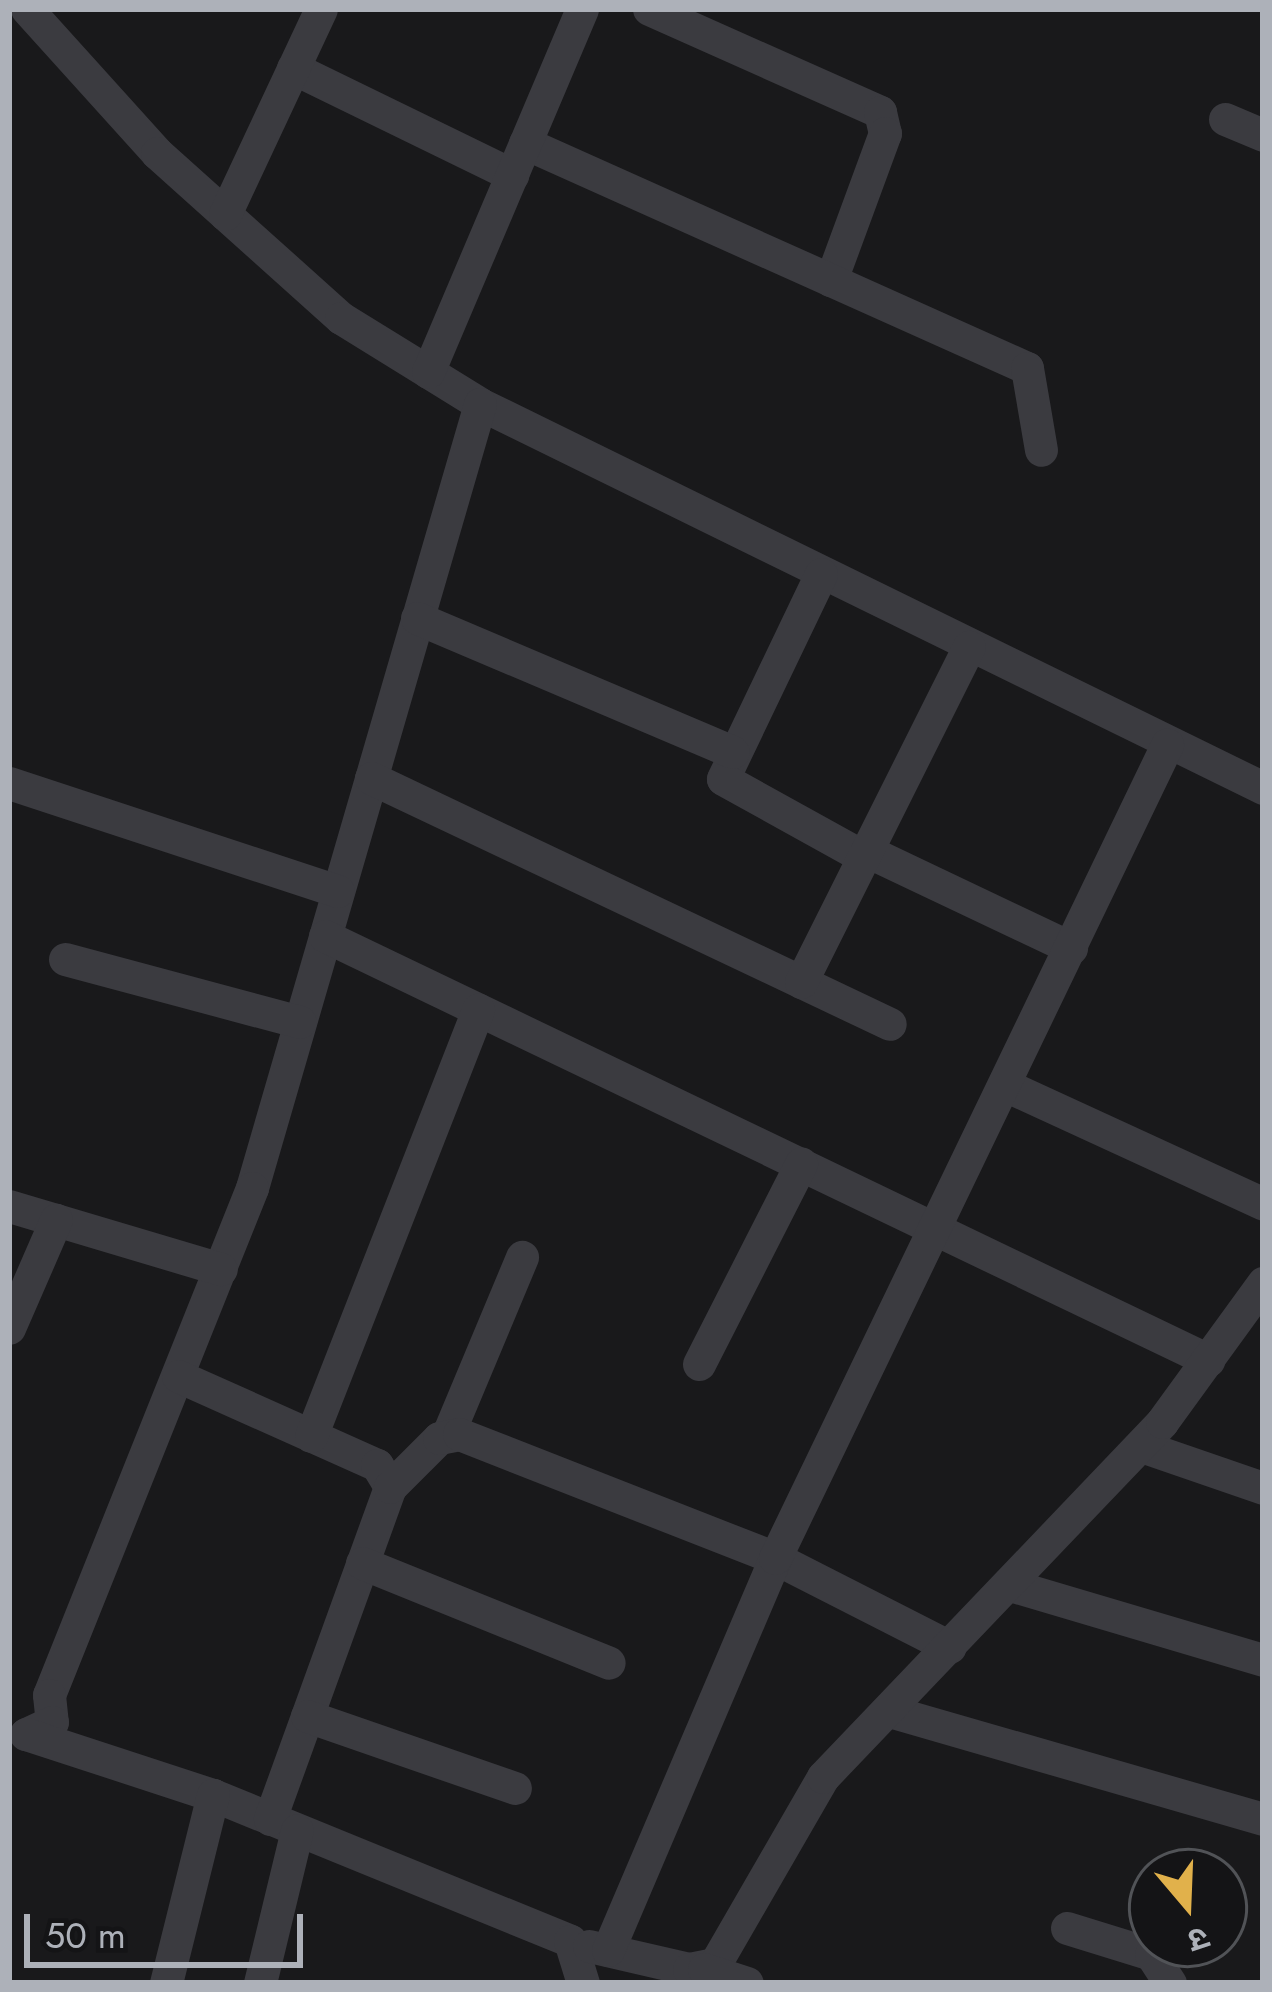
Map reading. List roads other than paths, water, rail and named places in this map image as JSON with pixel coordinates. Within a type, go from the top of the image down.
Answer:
[{"type":"street","points":[[27,9],[225,214],[341,318],[480,404],[1167,745],[1263,788]]},
{"type":"street","points":[[225,214],[321,9]]},
{"type":"street","points":[[428,372],[582,9]]},
{"type":"street","points":[[649,9],[880,112],[885,133],[831,280]]},
{"type":"street","points":[[293,68],[512,175]]},
{"type":"street","points":[[1225,119],[1263,135]]},
{"type":"street","points":[[525,143],[1027,368],[1041,450]]},
{"type":"street","points":[[18,1733],[52,1722],[49,1695],[221,1269],[300,1022],[480,404]]},
{"type":"street","points":[[821,574],[733,752],[723,778],[730,789],[1071,948]]},
{"type":"street","points":[[417,618],[733,752]]},
{"type":"street","points":[[801,982],[969,647]]},
{"type":"street","points":[[608,1950],[775,1558],[939,1231],[1167,745]]},
{"type":"street","points":[[371,778],[890,1024]]},
{"type":"street","points":[[9,783],[338,892]]},
{"type":"street","points":[[325,936],[1208,1360]]},
{"type":"street","points":[[65,958],[300,1022]]},
{"type":"street","points":[[311,1436],[478,1009]]},
{"type":"street","points":[[1007,1086],[1263,1204]]},
{"type":"street","points":[[699,1364],[801,1164]]},
{"type":"street","points":[[9,1207],[221,1269]]},
{"type":"street","points":[[9,1328],[56,1220]]},
{"type":"street","points":[[260,1983],[284,1825],[307,1716],[362,1563],[390,1487],[448,1434],[522,1257]]},
{"type":"street","points":[[704,1970],[823,1777],[1141,1446],[1262,1285]]},
{"type":"street","points":[[178,1376],[377,1466],[390,1487]]},
{"type":"street","points":[[448,1434],[775,1558],[950,1647]]},
{"type":"street","points":[[1141,1446],[1263,1488]]},
{"type":"street","points":[[362,1563],[609,1663]]},
{"type":"street","points":[[1010,1586],[1263,1660]]},
{"type":"street","points":[[889,1711],[1263,1819]]},
{"type":"street","points":[[307,1716],[515,1788]]},
{"type":"street","points":[[18,1733],[213,1795],[570,1942],[747,1983]]},
{"type":"street","points":[[166,1983],[213,1795]]},
{"type":"street","points":[[1067,1928],[1150,1954],[1170,1983]]},
{"type":"street","points":[[570,1942],[583,1983]]}]
